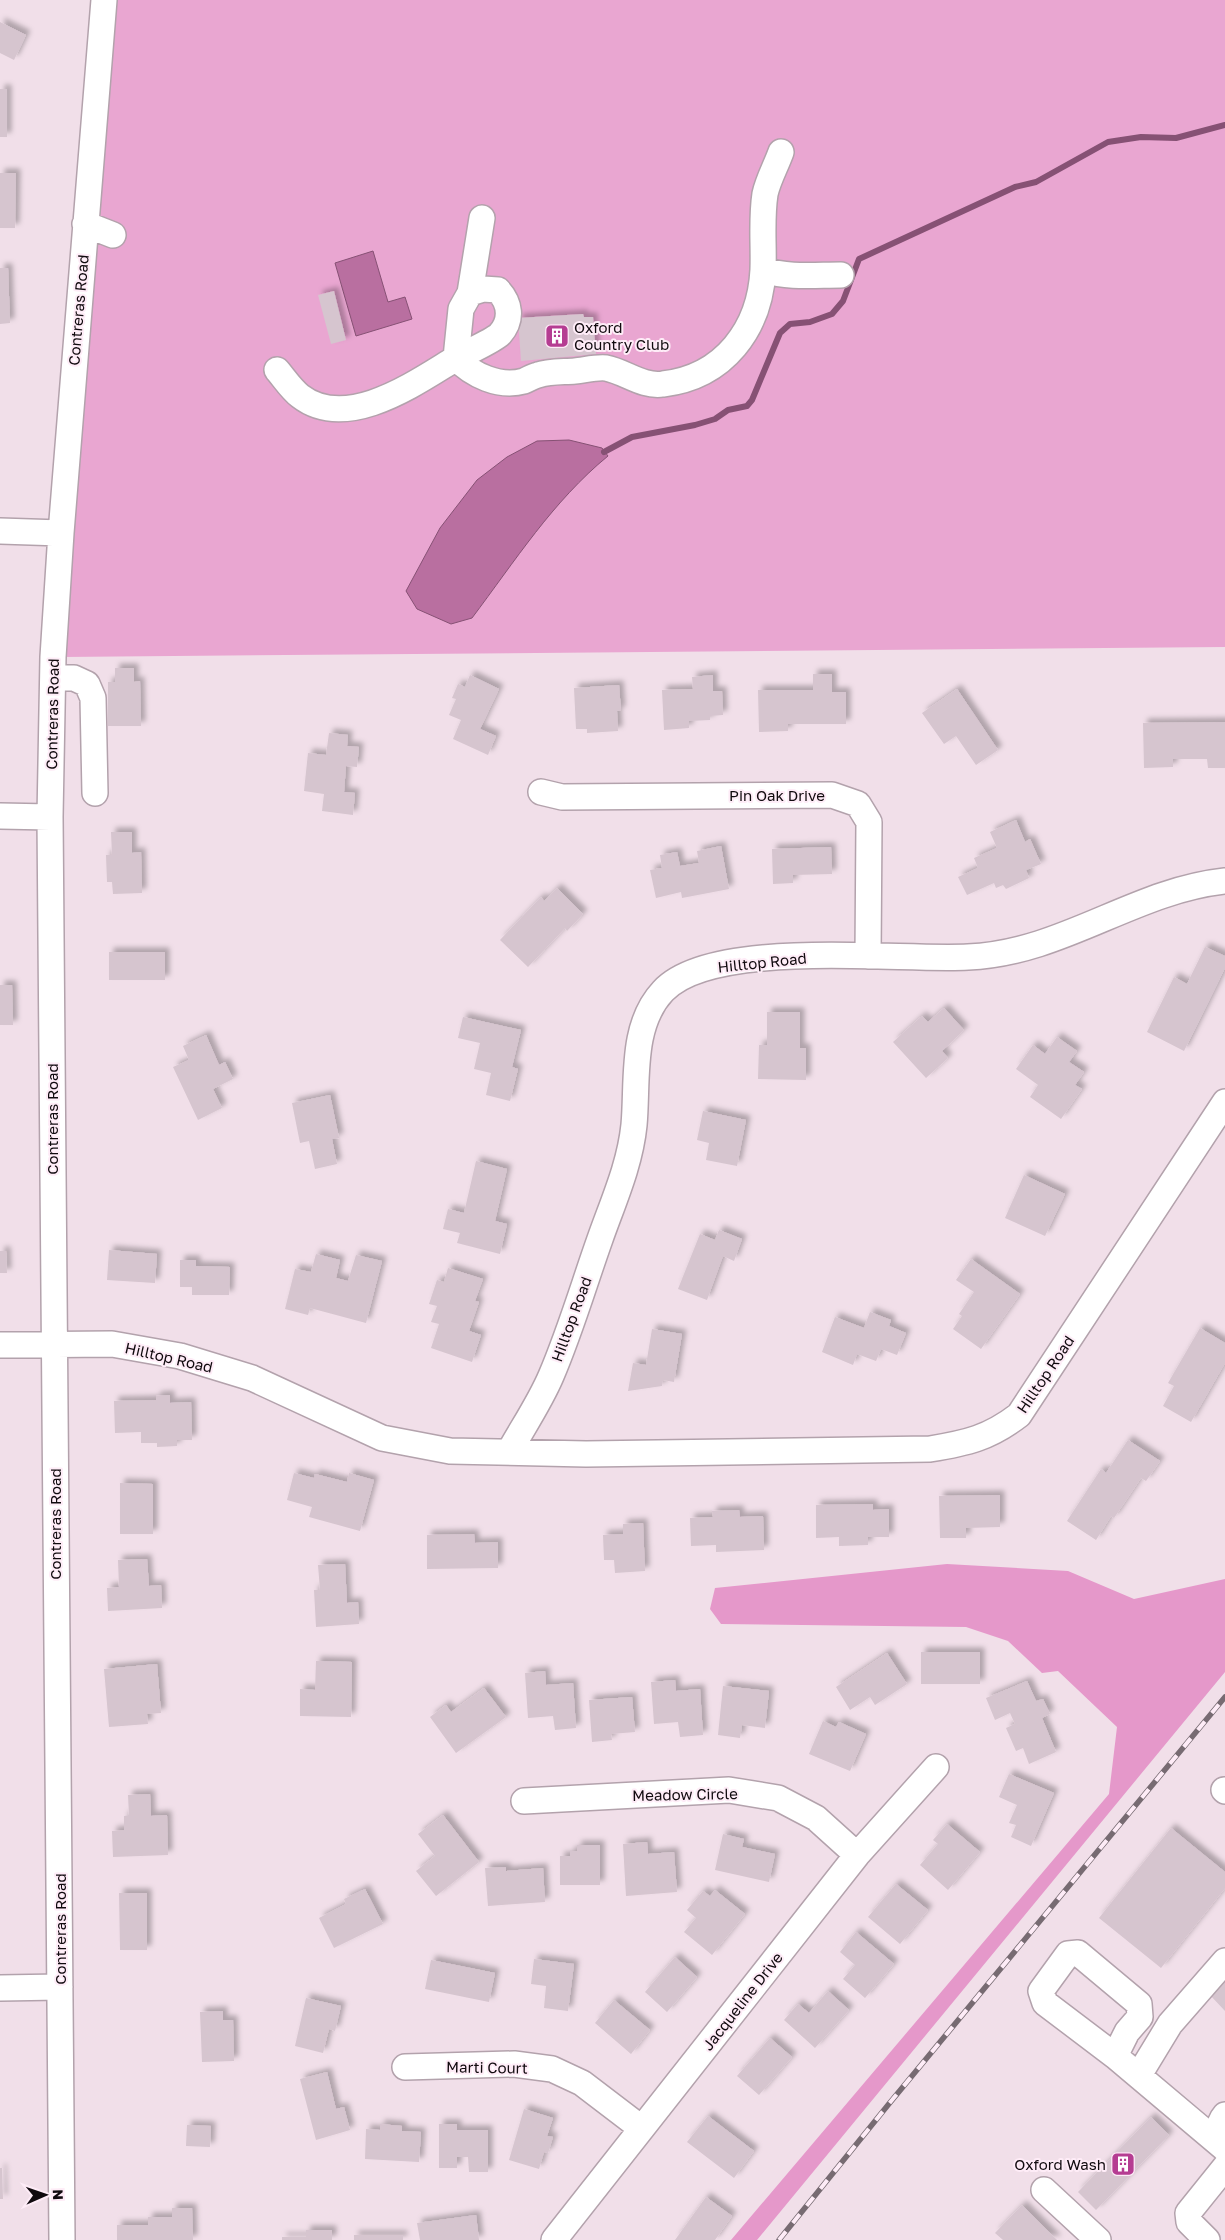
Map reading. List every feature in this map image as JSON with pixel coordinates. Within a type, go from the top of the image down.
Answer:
[{"type":"street","name":"Contreras Road","points":[[62,2240],[53,1344],[50,817],[52,678],[60,533],[104,0]]},
{"type":"street","points":[[456,358],[468,370],[483,378],[503,382],[522,381],[538,375],[606,368],[644,383],[661,385],[686,380],[712,367],[736,347],[751,320],[757,304],[763,270],[762,241],[766,192],[781,152]]},
{"type":"street","points":[[456,358],[462,309],[470,293],[482,218]]},
{"type":"street","points":[[85,224],[113,235]]},
{"type":"street","points":[[763,270],[779,275],[797,277],[841,275]]},
{"type":"street","points":[[277,370],[299,395],[315,404],[349,408],[374,403],[413,384],[500,334],[509,316],[507,300],[498,290],[482,289],[470,293]]},
{"type":"street","points":[[0,531],[60,533]]},
{"type":"street","points":[[52,678],[74,678],[87,684],[93,698],[95,793]]},
{"type":"street","name":"Pin Oak Drive","points":[[541,792],[562,797],[832,795],[858,804],[869,822],[868,956]]},
{"type":"street","points":[[0,816],[50,817]]},
{"type":"street","name":"Hilltop Road","points":[[509,1452],[551,1377],[626,1165],[634,1126],[638,1051],[646,1017],[663,990],[692,972],[730,962],[790,956],[968,958],[1017,952],[1065,936],[1166,893],[1225,881]]},
{"type":"street","name":"Hilltop Road","points":[[0,1345],[112,1344],[180,1356],[252,1378],[382,1438],[450,1451],[586,1454],[930,1449],[966,1444],[999,1431],[1019,1415],[1225,1102]]},
{"type":"street","name":"Jacqueline Drive","points":[[554,2240],[857,1855],[936,1766]]},
{"type":"street","name":"Meadow Circle","points":[[524,1801],[729,1790],[778,1798],[816,1818],[857,1855]]},
{"type":"street","points":[[1139,2075],[1170,2024],[1225,1961]]},
{"type":"street","points":[[0,1988],[60,1987]]},
{"type":"street","points":[[1115,2056],[1139,2075],[1224,2154]]},
{"type":"street","name":"Marti Court","points":[[405,2067],[514,2064],[552,2069],[582,2082],[642,2128]]},
{"type":"street","points":[[1207,2240],[1189,2222],[1188,2213],[1224,2154],[1218,2130],[1225,2115]]},
{"type":"street","points":[[1044,2190],[1098,2240]]},
{"type":"shaded area","points":[[114,0],[1225,0],[1225,647],[62,657]]},
{"type":"shaded area","points":[[373,251],[388,302],[405,297],[412,319],[356,336],[335,263]]},
{"type":"shaded area","points":[[569,440],[602,448],[608,456],[552,512],[472,618],[451,624],[417,609],[406,591],[440,528],[477,480],[507,457],[537,441]]},
{"type":"shaded area","points":[[947,1564],[1068,1571],[1134,1599],[1225,1579],[1225,1672],[757,2240],[731,2240],[1109,1794],[1117,1727],[1058,1671],[1042,1673],[1008,1641],[966,1627],[721,1624],[710,1609],[715,1588]]},
{"type":"building","points":[[0,22],[26,35],[14,60],[0,53]]},
{"type":"building","points":[[0,89],[7,89],[7,137],[0,137]]},
{"type":"building","points":[[0,173],[16,173],[15,228],[0,228]]},
{"type":"building","points":[[0,268],[8,268],[10,323],[0,324]]},
{"type":"building","points":[[334,291],[346,340],[331,344],[318,295]]},
{"type":"building","name":"Oxford Country Club","points":[[583,314],[584,317],[593,317],[596,354],[521,361],[518,318]]},
{"type":"building","points":[[115,668],[134,668],[134,682],[140,681],[141,726],[108,726],[108,682],[115,682]]},
{"type":"building","points":[[813,674],[832,674],[832,692],[846,692],[846,724],[788,724],[788,731],[759,732],[758,690],[813,690]]},
{"type":"building","points":[[470,675],[499,689],[480,729],[496,736],[488,755],[453,739],[461,720],[449,715],[456,699],[452,698],[458,684],[465,687]]},
{"type":"building","points":[[713,675],[713,691],[722,691],[723,715],[710,716],[710,720],[689,721],[689,728],[664,730],[662,690],[693,689],[692,677]]},
{"type":"building","points":[[619,685],[621,711],[617,711],[618,731],[587,733],[587,729],[576,729],[574,688]]},
{"type":"building","points":[[957,689],[998,750],[976,765],[956,736],[944,744],[922,713]]},
{"type":"building","points":[[1225,722],[1225,768],[1208,768],[1207,759],[1173,759],[1173,767],[1144,768],[1143,723]]},
{"type":"building","points":[[329,733],[348,735],[347,746],[359,747],[357,767],[346,766],[344,792],[355,793],[353,815],[322,811],[324,794],[304,791],[308,753],[326,755]]},
{"type":"building","points":[[1016,820],[1025,842],[1030,839],[1041,864],[1026,870],[1029,878],[1006,889],[1003,885],[996,888],[994,883],[967,895],[958,877],[978,868],[974,858],[997,848],[990,832]]},
{"type":"building","points":[[111,832],[132,832],[132,853],[141,852],[142,893],[113,894],[112,882],[107,882],[106,855],[112,855]]},
{"type":"building","points":[[721,846],[729,889],[682,898],[681,892],[656,898],[650,870],[662,868],[660,855],[677,852],[680,866],[699,863],[697,851]]},
{"type":"building","points":[[831,847],[832,874],[793,875],[793,883],[773,884],[772,849]]},
{"type":"building","points":[[557,888],[583,914],[567,931],[565,928],[528,967],[500,940],[541,897],[544,901]]},
{"type":"building","points":[[1205,947],[1225,956],[1225,968],[1184,1051],[1147,1032],[1174,977],[1187,984]]},
{"type":"building","points":[[109,952],[165,952],[165,980],[109,980]]},
{"type":"building","points":[[0,985],[12,985],[13,1025],[0,1025]]},
{"type":"building","points":[[944,1008],[964,1030],[942,1051],[948,1058],[926,1078],[893,1042],[922,1016],[928,1022]]},
{"type":"building","points":[[767,1012],[800,1012],[800,1048],[806,1048],[806,1080],[758,1079],[759,1045],[767,1045]]},
{"type":"building","points":[[463,1017],[521,1030],[512,1067],[518,1069],[510,1101],[486,1095],[491,1073],[474,1069],[480,1043],[458,1038]]},
{"type":"building","points":[[206,1035],[219,1065],[225,1062],[233,1079],[213,1089],[222,1108],[198,1120],[173,1067],[189,1060],[183,1046]]},
{"type":"building","points":[[1057,1037],[1077,1051],[1069,1062],[1084,1072],[1075,1085],[1082,1089],[1061,1119],[1030,1097],[1038,1085],[1016,1069],[1033,1045],[1045,1054]]},
{"type":"building","points":[[330,1095],[339,1138],[332,1139],[337,1164],[315,1169],[309,1141],[300,1143],[292,1103]]},
{"type":"building","points":[[703,1111],[746,1120],[737,1166],[706,1160],[709,1143],[697,1140]]},
{"type":"building","points":[[476,1161],[507,1169],[495,1221],[507,1224],[500,1254],[457,1243],[460,1233],[443,1229],[448,1209],[464,1213]]},
{"type":"building","points":[[1024,1175],[1065,1194],[1045,1236],[1005,1218]]},
{"type":"building","points":[[719,1230],[742,1239],[734,1261],[723,1256],[707,1300],[678,1289],[700,1234],[715,1240]]},
{"type":"building","points":[[109,1250],[157,1254],[155,1283],[107,1280]]},
{"type":"building","points":[[0,1251],[6,1251],[7,1273],[0,1273]]},
{"type":"building","points":[[316,1254],[340,1260],[336,1278],[348,1281],[356,1255],[382,1261],[366,1323],[310,1308],[308,1315],[285,1309],[295,1269],[311,1272]]},
{"type":"building","points":[[971,1259],[1020,1294],[981,1349],[953,1329],[962,1316],[959,1314],[974,1292],[956,1280]]},
{"type":"building","points":[[180,1260],[196,1260],[196,1266],[230,1267],[229,1295],[192,1295],[192,1287],[180,1287]]},
{"type":"building","points":[[448,1268],[483,1279],[475,1301],[479,1302],[469,1331],[481,1335],[472,1362],[431,1348],[439,1324],[431,1322],[437,1306],[429,1304],[437,1280],[444,1282]]},
{"type":"building","points":[[870,1312],[891,1320],[889,1326],[906,1333],[897,1355],[881,1349],[876,1361],[857,1354],[853,1365],[822,1352],[835,1317],[864,1328]]},
{"type":"building","points":[[1200,1328],[1225,1343],[1225,1363],[1191,1422],[1163,1406],[1174,1386],[1168,1383]]},
{"type":"building","points":[[652,1329],[682,1334],[674,1382],[663,1380],[662,1386],[628,1391],[633,1363],[646,1365]]},
{"type":"building","points":[[170,1395],[170,1403],[191,1402],[192,1440],[177,1440],[177,1446],[157,1447],[157,1443],[141,1443],[141,1432],[115,1433],[114,1401],[156,1400],[156,1396]]},
{"type":"building","points":[[1128,1440],[1160,1461],[1146,1481],[1141,1478],[1114,1518],[1111,1516],[1096,1540],[1067,1521],[1101,1469],[1106,1473]]},
{"type":"building","points":[[294,1473],[314,1478],[315,1474],[347,1482],[349,1473],[374,1480],[360,1531],[309,1517],[312,1507],[287,1500]]},
{"type":"building","points":[[120,1483],[153,1484],[153,1534],[120,1534]]},
{"type":"building","points":[[1000,1495],[1000,1527],[966,1528],[966,1538],[940,1538],[939,1496]]},
{"type":"building","points":[[873,1504],[873,1510],[889,1509],[889,1537],[868,1537],[868,1545],[839,1546],[839,1537],[816,1538],[816,1505]]},
{"type":"building","points":[[739,1510],[740,1517],[763,1516],[764,1550],[716,1552],[716,1545],[691,1546],[690,1518],[713,1517],[712,1511]]},
{"type":"building","points":[[643,1523],[645,1571],[615,1573],[614,1560],[604,1560],[603,1535],[623,1534],[623,1524]]},
{"type":"building","points":[[474,1534],[475,1543],[498,1542],[498,1568],[427,1569],[427,1535]]},
{"type":"building","points":[[147,1559],[149,1586],[161,1585],[162,1608],[108,1611],[107,1588],[119,1587],[118,1560]]},
{"type":"building","points":[[345,1564],[347,1603],[358,1602],[359,1624],[316,1627],[314,1590],[320,1590],[318,1565]]},
{"type":"building","points":[[921,1652],[980,1652],[980,1684],[921,1684]]},
{"type":"building","points":[[887,1653],[907,1684],[875,1705],[870,1697],[850,1710],[836,1687]]},
{"type":"building","points":[[316,1661],[352,1662],[351,1717],[300,1716],[300,1689],[315,1690]]},
{"type":"building","points":[[157,1664],[161,1713],[147,1714],[148,1724],[109,1727],[104,1669]]},
{"type":"building","points":[[545,1671],[546,1685],[573,1683],[576,1728],[555,1730],[553,1716],[528,1718],[525,1673]]},
{"type":"building","points":[[675,1680],[676,1691],[700,1689],[703,1735],[680,1737],[678,1722],[654,1724],[651,1682]]},
{"type":"building","points":[[1027,1681],[1036,1701],[1043,1699],[1050,1714],[1042,1718],[1056,1752],[1029,1764],[1023,1748],[1016,1751],[1006,1728],[1015,1724],[1010,1713],[995,1720],[986,1698]]},
{"type":"building","points":[[723,1686],[769,1691],[765,1728],[742,1725],[740,1738],[718,1735]]},
{"type":"building","points":[[484,1688],[506,1717],[456,1753],[430,1717],[446,1705],[451,1712]]},
{"type":"building","points":[[632,1697],[635,1732],[611,1734],[612,1740],[592,1742],[589,1700]]},
{"type":"building","points":[[823,1721],[836,1727],[839,1722],[866,1734],[850,1771],[809,1754]]},
{"type":"building","points":[[1009,1774],[1054,1793],[1031,1846],[1011,1837],[1016,1825],[1009,1823],[1017,1805],[999,1797]]},
{"type":"building","points":[[150,1794],[151,1816],[167,1815],[168,1855],[113,1857],[112,1831],[124,1830],[124,1816],[129,1815],[128,1795]]},
{"type":"building","points":[[443,1815],[479,1862],[436,1896],[416,1871],[435,1856],[418,1834]]},
{"type":"building","points":[[947,1824],[980,1852],[948,1890],[920,1865],[938,1844],[933,1840]]},
{"type":"building","points":[[1171,1828],[1225,1872],[1225,1888],[1161,1968],[1099,1918]]},
{"type":"building","points":[[723,1834],[744,1839],[742,1847],[775,1854],[769,1882],[715,1870]]},
{"type":"building","points":[[647,1842],[648,1854],[674,1852],[677,1892],[626,1896],[623,1844]]},
{"type":"building","points":[[577,1845],[600,1845],[600,1885],[560,1885],[560,1856],[570,1856],[570,1851],[577,1851]]},
{"type":"building","points":[[506,1867],[506,1871],[543,1868],[545,1902],[488,1906],[485,1868]]},
{"type":"building","points":[[896,1884],[928,1910],[900,1944],[868,1917]]},
{"type":"building","points":[[365,1889],[383,1924],[334,1948],[319,1918],[346,1904],[344,1899]]},
{"type":"building","points":[[715,1890],[745,1914],[712,1955],[684,1932],[696,1918],[687,1910],[703,1891],[710,1896]]},
{"type":"building","points":[[119,1893],[147,1893],[147,1950],[120,1950]]},
{"type":"building","points":[[856,1932],[894,1964],[865,1998],[843,1979],[855,1965],[840,1952]]},
{"type":"building","points":[[675,1957],[697,1977],[667,2012],[645,1992]]},
{"type":"building","points":[[534,1959],[574,1964],[568,2011],[544,2008],[546,1986],[531,1984]]},
{"type":"building","points":[[431,1960],[495,1973],[489,2002],[425,1989]]},
{"type":"building","points":[[1225,1977],[1225,2011],[1209,1994]]},
{"type":"building","points":[[828,1991],[849,2010],[815,2048],[784,2020],[798,2004],[809,2013]]},
{"type":"building","points":[[306,1998],[341,2006],[335,2031],[329,2029],[323,2053],[295,2046]]},
{"type":"building","points":[[614,2000],[650,2030],[631,2054],[595,2023]]},
{"type":"building","points":[[223,2011],[223,2020],[233,2020],[234,2061],[202,2062],[200,2012]]},
{"type":"building","points":[[770,2038],[792,2057],[759,2095],[737,2076]]},
{"type":"building","points":[[327,2072],[336,2109],[344,2107],[350,2130],[316,2140],[300,2079]]},
{"type":"building","points":[[524,2109],[553,2118],[547,2136],[553,2137],[548,2153],[544,2152],[539,2169],[509,2160]]},
{"type":"building","points":[[708,2116],[754,2151],[734,2178],[687,2142]]},
{"type":"building","name":"Oxford Wash","points":[[1151,2117],[1169,2135],[1096,2210],[1078,2192]]},
{"type":"building","points":[[380,2124],[402,2126],[402,2131],[421,2132],[419,2162],[365,2159],[366,2129],[380,2130]]},
{"type":"building","points":[[439,2124],[457,2124],[457,2130],[488,2130],[488,2172],[469,2172],[468,2157],[457,2157],[457,2168],[439,2168]]},
{"type":"building","points":[[187,2125],[211,2126],[210,2147],[186,2146]]},
{"type":"building","points":[[0,2168],[2,2168],[3,2199],[0,2199]]},
{"type":"building","points":[[706,2197],[732,2216],[715,2240],[675,2240]]},
{"type":"building","points":[[1022,2205],[1057,2240],[1003,2240],[995,2233]]},
{"type":"building","points":[[172,2208],[192,2208],[193,2240],[117,2240],[117,2225],[148,2225],[148,2217],[172,2217]]},
{"type":"building","points":[[476,2215],[479,2240],[420,2240],[417,2223]]},
{"type":"building","points":[[306,2230],[332,2230],[332,2240],[282,2240],[282,2237],[306,2237]]},
{"type":"building","points":[[354,2235],[403,2235],[403,2240],[354,2240]]},
{"type":"waterway","points":[[604,452],[632,437],[695,425],[715,419],[728,410],[747,406],[752,400],[780,333],[790,324],[810,322],[832,314],[843,301],[859,259],[1015,187],[1036,182],[1108,142],[1141,137],[1176,138],[1225,125]]},
{"type":"railway","points":[[779,2240],[1225,1697]]},
{"type":"place","name":"Oxford Country Club","points":[[557,336]]},
{"type":"place","name":"Oxford Wash","points":[[1123,2164]]}]
